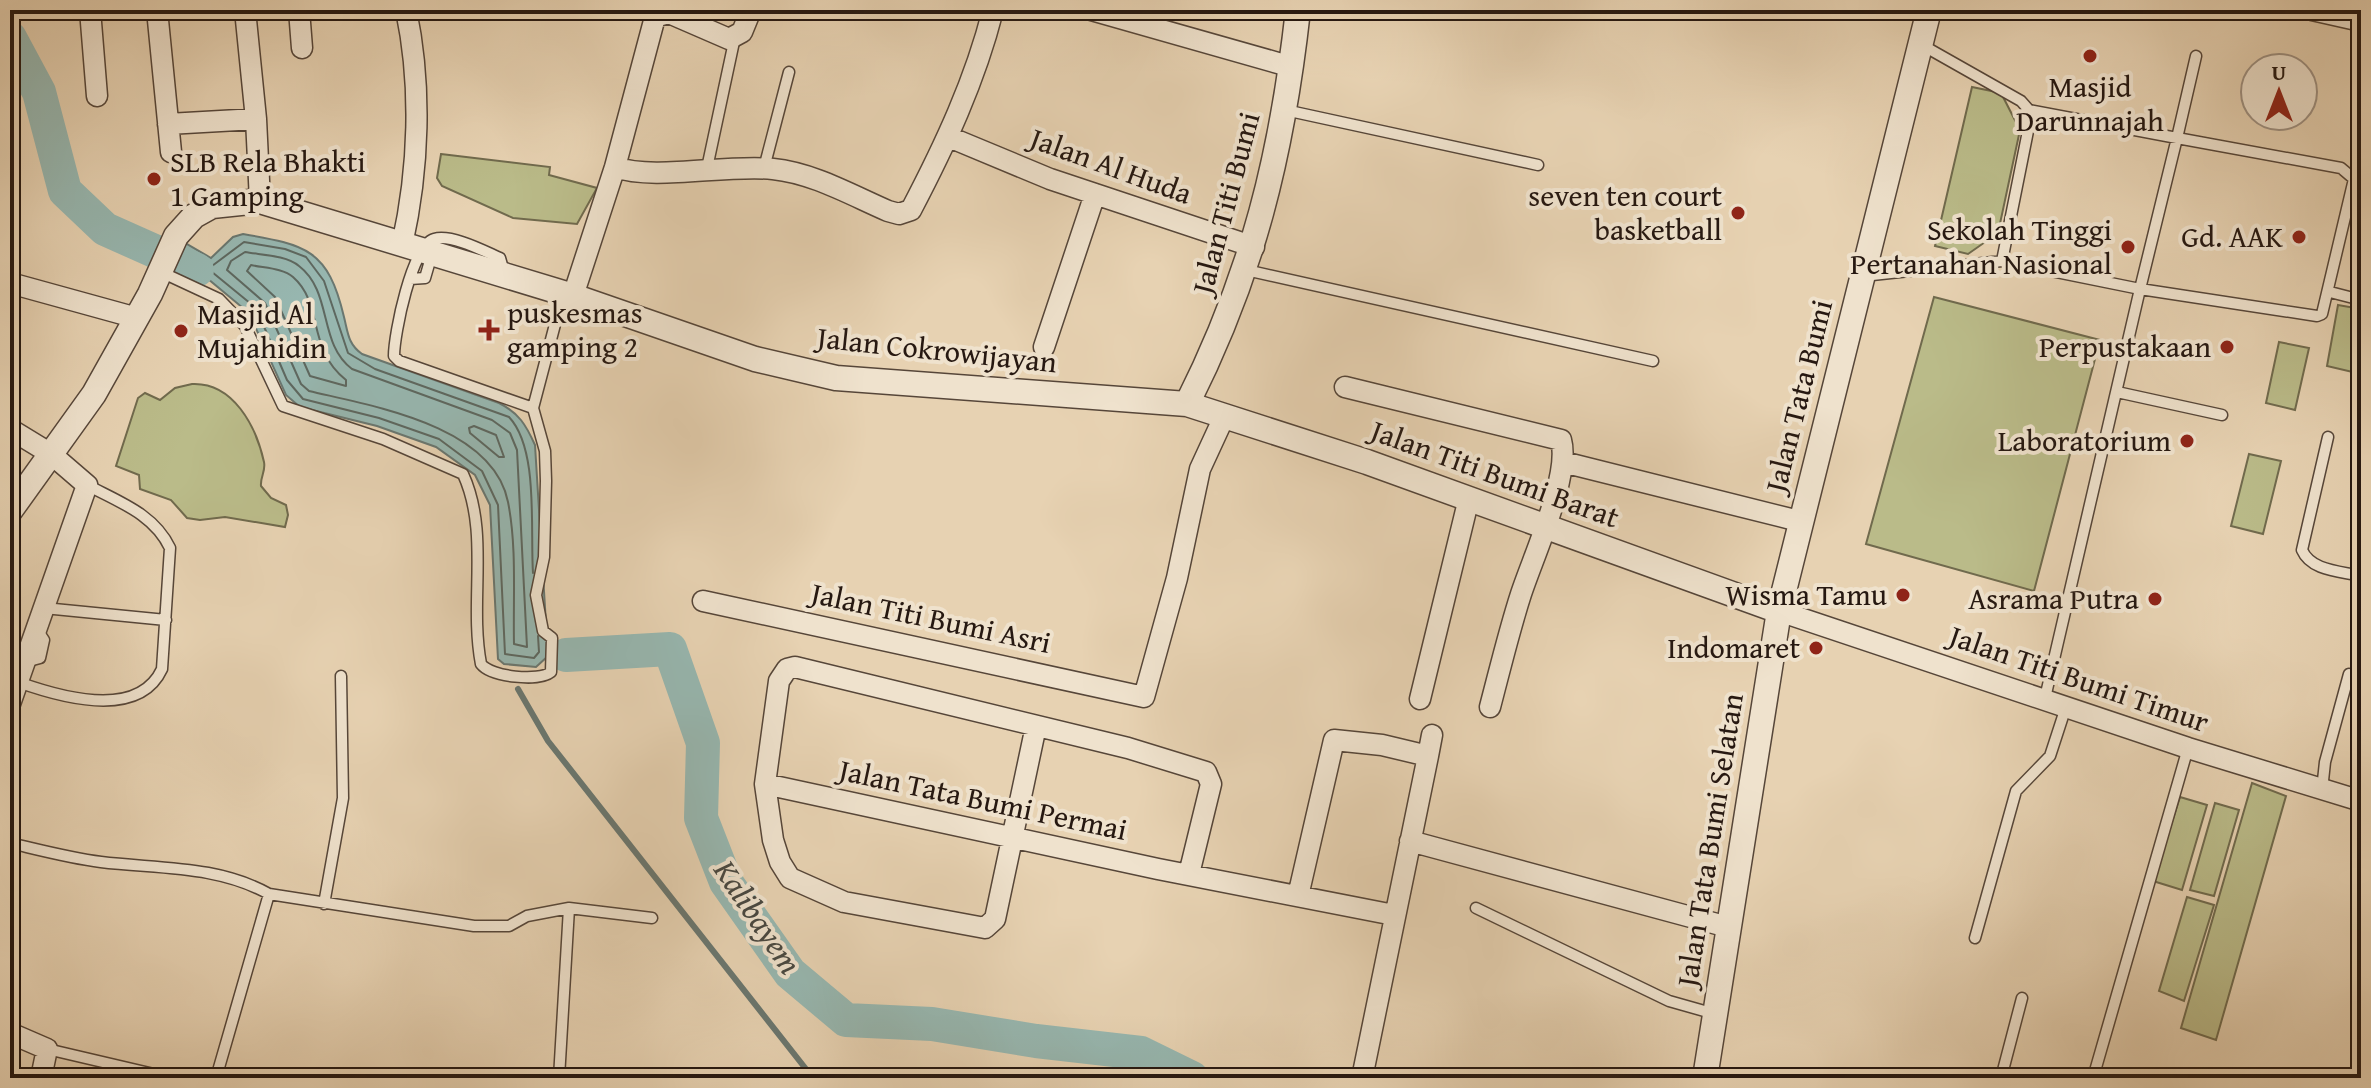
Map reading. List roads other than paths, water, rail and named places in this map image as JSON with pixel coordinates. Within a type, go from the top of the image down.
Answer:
[{"type":"street","points":[[90,10],[97,96]]},
{"type":"street","points":[[157,10],[171,152]]},
{"type":"street","points":[[245,10],[256,119],[260,201]]},
{"type":"street","points":[[299,10],[302,48]]},
{"type":"street","points":[[406,10],[413,54],[418,250]]},
{"type":"street","points":[[568,295],[615,167],[655,17],[669,13],[729,39],[742,32],[751,10]]},
{"type":"street","points":[[615,167],[639,173],[764,168],[808,176],[899,214],[911,210],[949,137],[984,48],[993,10]]},
{"type":"street","points":[[1091,10],[1292,67]]},
{"type":"street","name":"Jalan Titi Bumi","points":[[1187,404],[1220,339],[1250,258],[1285,110],[1298,10]]},
{"type":"street","name":"Jalan Tata Bumi","points":[[1779,611],[1929,10]]},
{"type":"street","points":[[2312,10],[2361,21]]},
{"type":"street","points":[[168,124],[256,119]]},
{"type":"street","name":"Jalan Al Huda","points":[[949,137],[1250,258]]},
{"type":"street","points":[[1044,347],[1095,194]]},
{"type":"street","name":"Jalan Cokrowijayan","points":[[10,511],[94,394],[137,318],[176,236],[194,216],[212,206],[260,201],[568,295],[755,359],[836,378],[1187,404]]},
{"type":"street","points":[[10,283],[137,318]]},
{"type":"street","points":[[1345,387],[1561,440],[1563,462],[1546,526],[1522,593],[1490,707]]},
{"type":"street","name":"Jalan Titi Bumi Barat","points":[[1187,404],[1469,498],[1779,611]]},
{"type":"street","name":"Jalan Titi Bumi Asri","points":[[703,601],[1144,697],[1177,578],[1200,469],[1224,417]]},
{"type":"street","points":[[10,429],[51,454],[87,485],[10,704]]},
{"type":"street","points":[[1563,462],[1799,521]]},
{"type":"street","points":[[1420,699],[1469,498]]},
{"type":"street","name":"Jalan Titi Bumi Timur","points":[[1779,611],[2188,748],[2361,801]]},
{"type":"street","name":"Jalan Tata Bumi Selatan","points":[[1705,1078],[1779,611]]},
{"type":"street","points":[[1036,726],[995,919],[985,928],[844,902],[790,878],[780,862],[765,784],[779,681],[787,669],[795,667],[1128,748],[1206,772],[1211,784],[1189,874]]},
{"type":"street","points":[[1362,1078],[1432,735]]},
{"type":"street","points":[[1298,896],[1334,740],[1382,745],[1428,756]]},
{"type":"street","name":"Jalan Tata Bumi Permai","points":[[765,784],[1394,915]]},
{"type":"street","points":[[1410,841],[1728,927]]},
{"type":"street","points":[[10,1033],[47,1049],[41,1078]]},
{"type":"lane","points":[[707,168],[735,37]]},
{"type":"lane","points":[[1862,276],[2002,261],[2140,289],[2317,316],[2322,314],[2330,292],[2358,178],[2341,168],[2029,110],[2021,101],[1920,44]]},
{"type":"lane","points":[[2045,698],[2196,56]]},
{"type":"lane","points":[[764,168],[789,72]]},
{"type":"lane","points":[[1285,110],[1538,165]]},
{"type":"lane","points":[[2002,261],[2029,126],[2029,110]]},
{"type":"lane","points":[[418,250],[425,278],[410,279],[393,352],[395,359],[533,408]]},
{"type":"lane","points":[[1250,258],[1653,361]]},
{"type":"lane","points":[[162,267],[219,299],[245,326],[283,406],[383,439],[463,474],[476,504],[478,650],[486,671],[548,675],[552,638],[543,631],[536,595],[544,557],[545,451],[533,408],[568,295]]},
{"type":"lane","points":[[2330,292],[2361,300]]},
{"type":"lane","points":[[2117,392],[2222,415]]},
{"type":"lane","points":[[2328,437],[2302,550],[2306,560],[2318,566],[2361,576]]},
{"type":"lane","points":[[21,672],[63,699],[95,701],[145,689],[156,681],[162,669],[170,548],[162,530],[146,517],[87,485]]},
{"type":"lane","points":[[44,608],[166,620]]},
{"type":"lane","points":[[2322,790],[2325,762],[2349,674]]},
{"type":"lane","points":[[324,904],[343,798],[341,676]]},
{"type":"lane","points":[[1975,938],[2016,791],[2050,756],[2067,705]]},
{"type":"lane","points":[[2093,1078],[2188,748]]},
{"type":"lane","points":[[10,843],[102,862],[211,872],[242,880],[269,894],[474,926],[509,926],[527,916],[569,908],[652,918]]},
{"type":"lane","points":[[216,1078],[269,894]]},
{"type":"lane","points":[[559,1078],[569,908]]},
{"type":"lane","points":[[1476,908],[1669,1001],[1715,1014]]},
{"type":"lane","points":[[2001,1078],[2022,998]]},
{"type":"lane","points":[[47,1049],[171,1078]]},
{"type":"lane","points":[[1954,1075],[1970,1078]]},
{"type":"water","points":[[243,234],[298,247],[322,264],[338,294],[349,338],[362,354],[499,403],[517,415],[525,426],[535,445],[548,656],[536,667],[504,664],[498,659],[490,505],[475,475],[436,447],[377,426],[300,407],[286,395],[249,313],[202,274],[177,268],[161,255],[185,243],[211,258],[233,237]]},
{"type":"waterway","name":"Kalibayem","points":[[10,38],[39,92],[65,191],[105,229],[197,270]]},
{"type":"waterway","name":"Kalibayem","points":[[566,655],[670,649],[703,743],[701,818],[726,882],[790,973],[846,1020],[932,1024],[1036,1041],[1141,1053],[1192,1078]]},
{"type":"waterway","points":[[518,689],[548,741],[813,1078]]},
{"type":"place","name":"Masjid Darunnajah","points":[[2090,56]]},
{"type":"place","name":"SLB Rela Bhakti 1 Gamping","points":[[154,179]]},
{"type":"place","name":"seven ten court basketball","points":[[1738,213]]},
{"type":"place","name":"Gd. AAK","points":[[2299,237]]},
{"type":"place","name":"Sekolah Tinggi Pertanahan Nasional","points":[[2128,247]]},
{"type":"place","name":"puskesmas gamping 2","points":[[489,330]]},
{"type":"place","name":"Masjid Al Mujahidin","points":[[181,331]]},
{"type":"place","name":"Perpustakaan","points":[[2227,347]]},
{"type":"place","name":"Laboratorium","points":[[2187,441]]},
{"type":"place","name":"Wisma Tamu","points":[[1903,595]]},
{"type":"place","name":"Asrama Putra","points":[[2155,599]]},
{"type":"place","name":"Indomaret","points":[[1816,648]]}]
